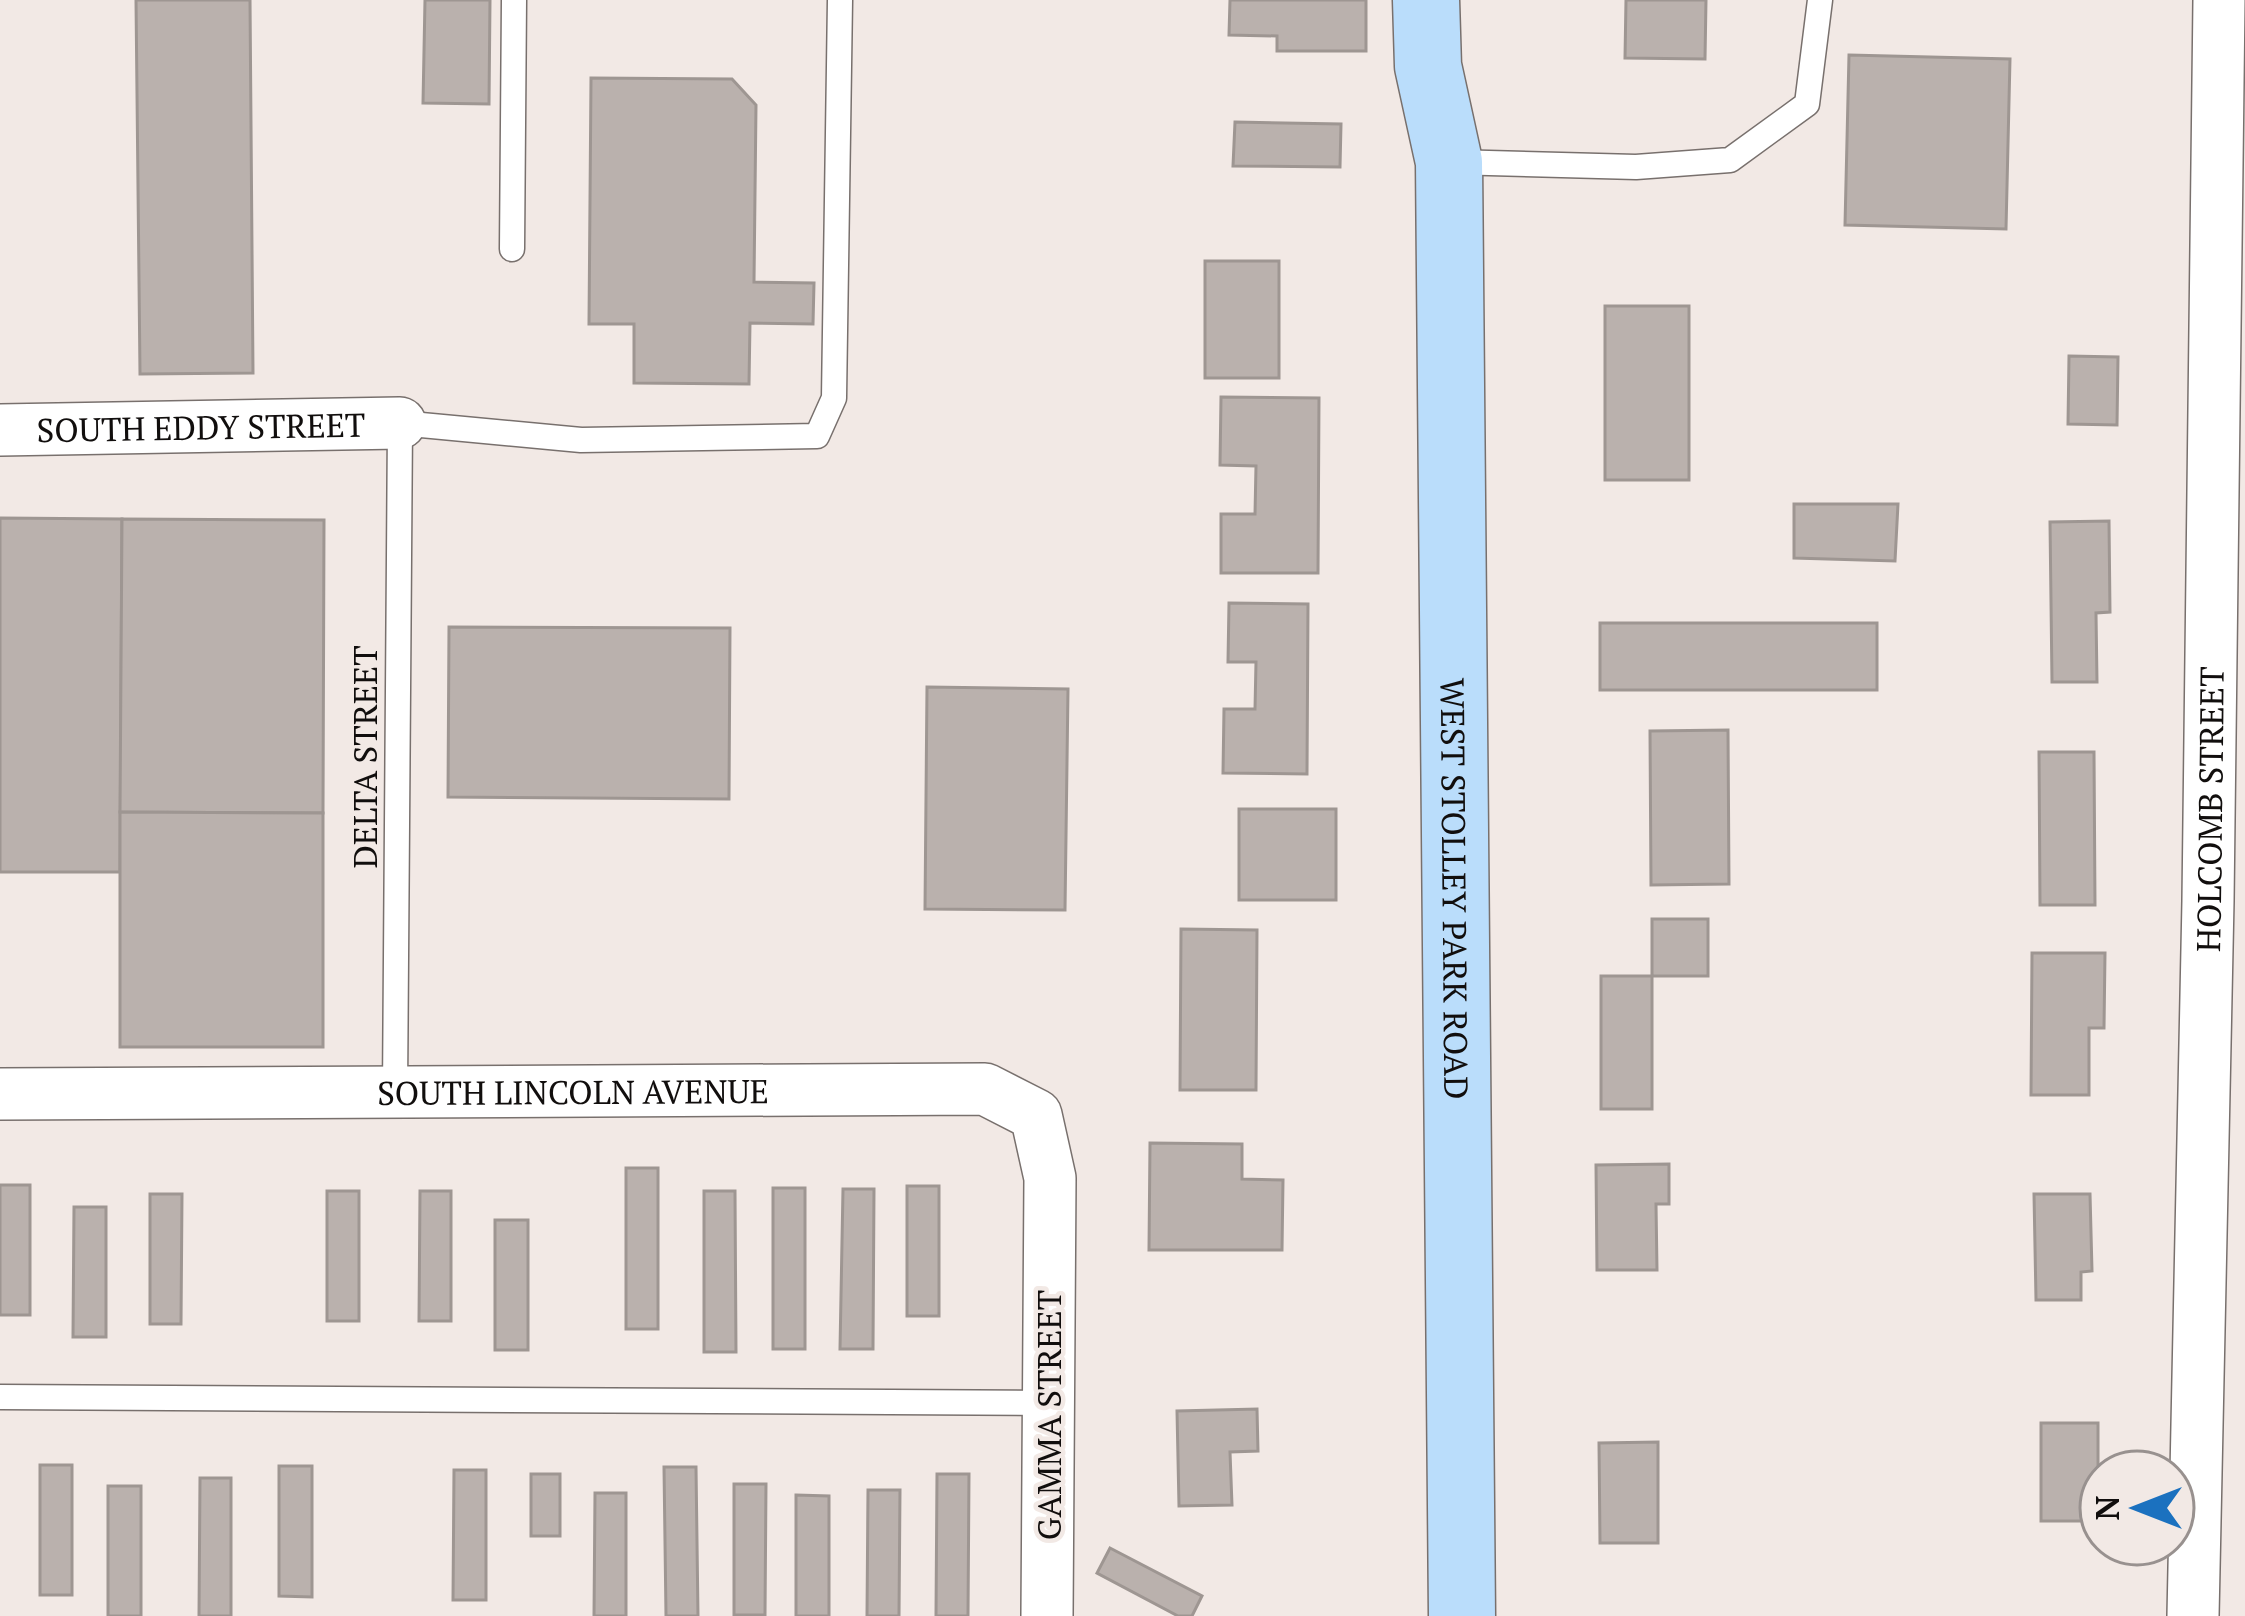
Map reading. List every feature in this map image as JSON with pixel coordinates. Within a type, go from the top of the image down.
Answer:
[{"type":"main road","name":"WEST STOLLEY PARK ROAD","points":[[1426,0],[1428,66],[1449,162],[1462,1616]]},
{"type":"main road","name":"WEST STOLLEY PARK ROAD","points":[[1449,162],[1469,66],[1471,0]]},
{"type":"street","name":"HOLCOMB STREET","points":[[2193,1616],[2226,901],[2230,316],[2219,0]]},
{"type":"street","name":"SOUTH EDDY STREET","points":[[0,430],[400,423]]},
{"type":"street","name":"SOUTH LINCOLN AVENUE","points":[[0,1094],[985,1089],[1036,1115],[1050,1178],[1050,1215]]},
{"type":"street","name":"GAMMA STREET","points":[[1047,1616],[1050,1215]]},
{"type":"lane","points":[[512,249],[514,0]]},
{"type":"lane","points":[[400,423],[581,440],[817,436],[835,398],[840,0]]},
{"type":"lane","points":[[1449,162],[1636,167],[1730,160],[1807,104],[1820,0]]},
{"type":"lane","name":"DELTA STREET","points":[[394,1092],[400,423]]},
{"type":"lane","points":[[0,1397],[1048,1403]]},
{"type":"building","points":[[136,0],[250,0],[253,373],[140,374]]},
{"type":"building","points":[[425,0],[490,0],[489,104],[423,103]]},
{"type":"building","points":[[1230,0],[1366,0],[1366,51],[1277,51],[1277,36],[1229,35]]},
{"type":"building","points":[[1626,0],[1706,0],[1705,59],[1625,58]]},
{"type":"building","points":[[1849,55],[2010,59],[2006,229],[1845,225]]},
{"type":"building","points":[[591,78],[732,79],[756,105],[754,282],[814,283],[813,324],[750,323],[749,384],[634,383],[634,324],[589,324]]},
{"type":"building","points":[[1235,122],[1341,124],[1340,167],[1233,166]]},
{"type":"building","points":[[1205,261],[1279,261],[1279,378],[1205,378]]},
{"type":"building","points":[[1605,306],[1689,306],[1689,480],[1605,480]]},
{"type":"building","points":[[2069,356],[2118,357],[2117,425],[2068,424]]},
{"type":"building","points":[[1221,397],[1319,398],[1318,573],[1221,573],[1221,514],[1255,514],[1256,466],[1220,465]]},
{"type":"building","points":[[1794,504],[1898,504],[1895,561],[1794,558]]},
{"type":"building","points":[[0,518],[122,519],[120,872],[0,872]]},
{"type":"building","points":[[122,519],[324,520],[323,813],[120,812]]},
{"type":"building","points":[[2109,521],[2110,612],[2096,613],[2097,682],[2052,682],[2050,522]]},
{"type":"building","points":[[1229,603],[1308,604],[1307,774],[1223,773],[1224,709],[1255,709],[1256,662],[1228,662]]},
{"type":"building","points":[[1600,623],[1877,623],[1877,690],[1600,690]]},
{"type":"building","points":[[449,627],[730,628],[729,799],[448,797]]},
{"type":"building","points":[[927,687],[1068,689],[1065,910],[925,909]]},
{"type":"building","points":[[1728,730],[1729,884],[1651,885],[1650,731]]},
{"type":"building","points":[[2039,752],[2094,752],[2095,905],[2040,905]]},
{"type":"building","points":[[1239,809],[1336,809],[1336,900],[1239,900]]},
{"type":"building","points":[[120,812],[323,813],[323,1047],[120,1047]]},
{"type":"building","points":[[1652,919],[1708,919],[1708,976],[1652,976]]},
{"type":"building","points":[[1181,929],[1257,930],[1256,1090],[1180,1090]]},
{"type":"building","points":[[2032,953],[2105,953],[2104,1028],[2089,1028],[2089,1095],[2031,1095]]},
{"type":"building","points":[[1601,976],[1652,976],[1652,1109],[1601,1109]]},
{"type":"building","points":[[1150,1143],[1242,1144],[1242,1179],[1283,1180],[1282,1250],[1149,1250]]},
{"type":"building","points":[[1669,1164],[1669,1204],[1656,1204],[1657,1270],[1597,1270],[1596,1165]]},
{"type":"building","points":[[626,1168],[658,1168],[658,1329],[626,1329]]},
{"type":"building","points":[[0,1185],[30,1185],[30,1315],[0,1315]]},
{"type":"building","points":[[907,1186],[939,1186],[939,1316],[907,1316]]},
{"type":"building","points":[[773,1188],[805,1188],[805,1349],[773,1349]]},
{"type":"building","points":[[843,1189],[874,1189],[873,1349],[840,1349]]},
{"type":"building","points":[[327,1191],[359,1191],[359,1321],[327,1321]]},
{"type":"building","points":[[420,1191],[451,1191],[451,1321],[419,1321]]},
{"type":"building","points":[[704,1191],[735,1191],[736,1352],[704,1352]]},
{"type":"building","points":[[150,1194],[182,1194],[181,1324],[150,1324]]},
{"type":"building","points":[[2034,1194],[2090,1194],[2092,1271],[2081,1272],[2081,1300],[2036,1300]]},
{"type":"building","points":[[74,1207],[106,1207],[106,1337],[73,1337]]},
{"type":"building","points":[[495,1220],[528,1220],[528,1350],[495,1350]]},
{"type":"building","points":[[1257,1409],[1258,1451],[1230,1452],[1232,1505],[1179,1506],[1177,1411]]},
{"type":"building","points":[[2041,1423],[2098,1423],[2098,1448],[2077,1448],[2077,1521],[2041,1521]]},
{"type":"building","points":[[1658,1442],[1658,1543],[1600,1543],[1599,1443]]},
{"type":"building","points":[[40,1465],[72,1465],[72,1595],[40,1595]]},
{"type":"building","points":[[279,1466],[312,1466],[312,1597],[279,1596]]},
{"type":"building","points":[[664,1467],[696,1467],[698,1616],[666,1616]]},
{"type":"building","points":[[454,1470],[486,1470],[486,1600],[453,1600]]},
{"type":"building","points":[[531,1474],[560,1474],[560,1536],[531,1536]]},
{"type":"building","points":[[937,1474],[969,1474],[968,1616],[936,1616]]},
{"type":"building","points":[[200,1478],[231,1478],[231,1616],[199,1616]]},
{"type":"building","points":[[734,1484],[766,1484],[765,1615],[734,1615]]},
{"type":"building","points":[[108,1486],[141,1486],[141,1616],[108,1616]]},
{"type":"building","points":[[868,1490],[900,1490],[899,1616],[867,1616]]},
{"type":"building","points":[[595,1493],[626,1493],[626,1616],[594,1616]]},
{"type":"building","points":[[796,1495],[829,1496],[829,1616],[796,1616]]},
{"type":"building","points":[[1110,1548],[1202,1596],[1192,1616],[1178,1616],[1097,1573]]}]
